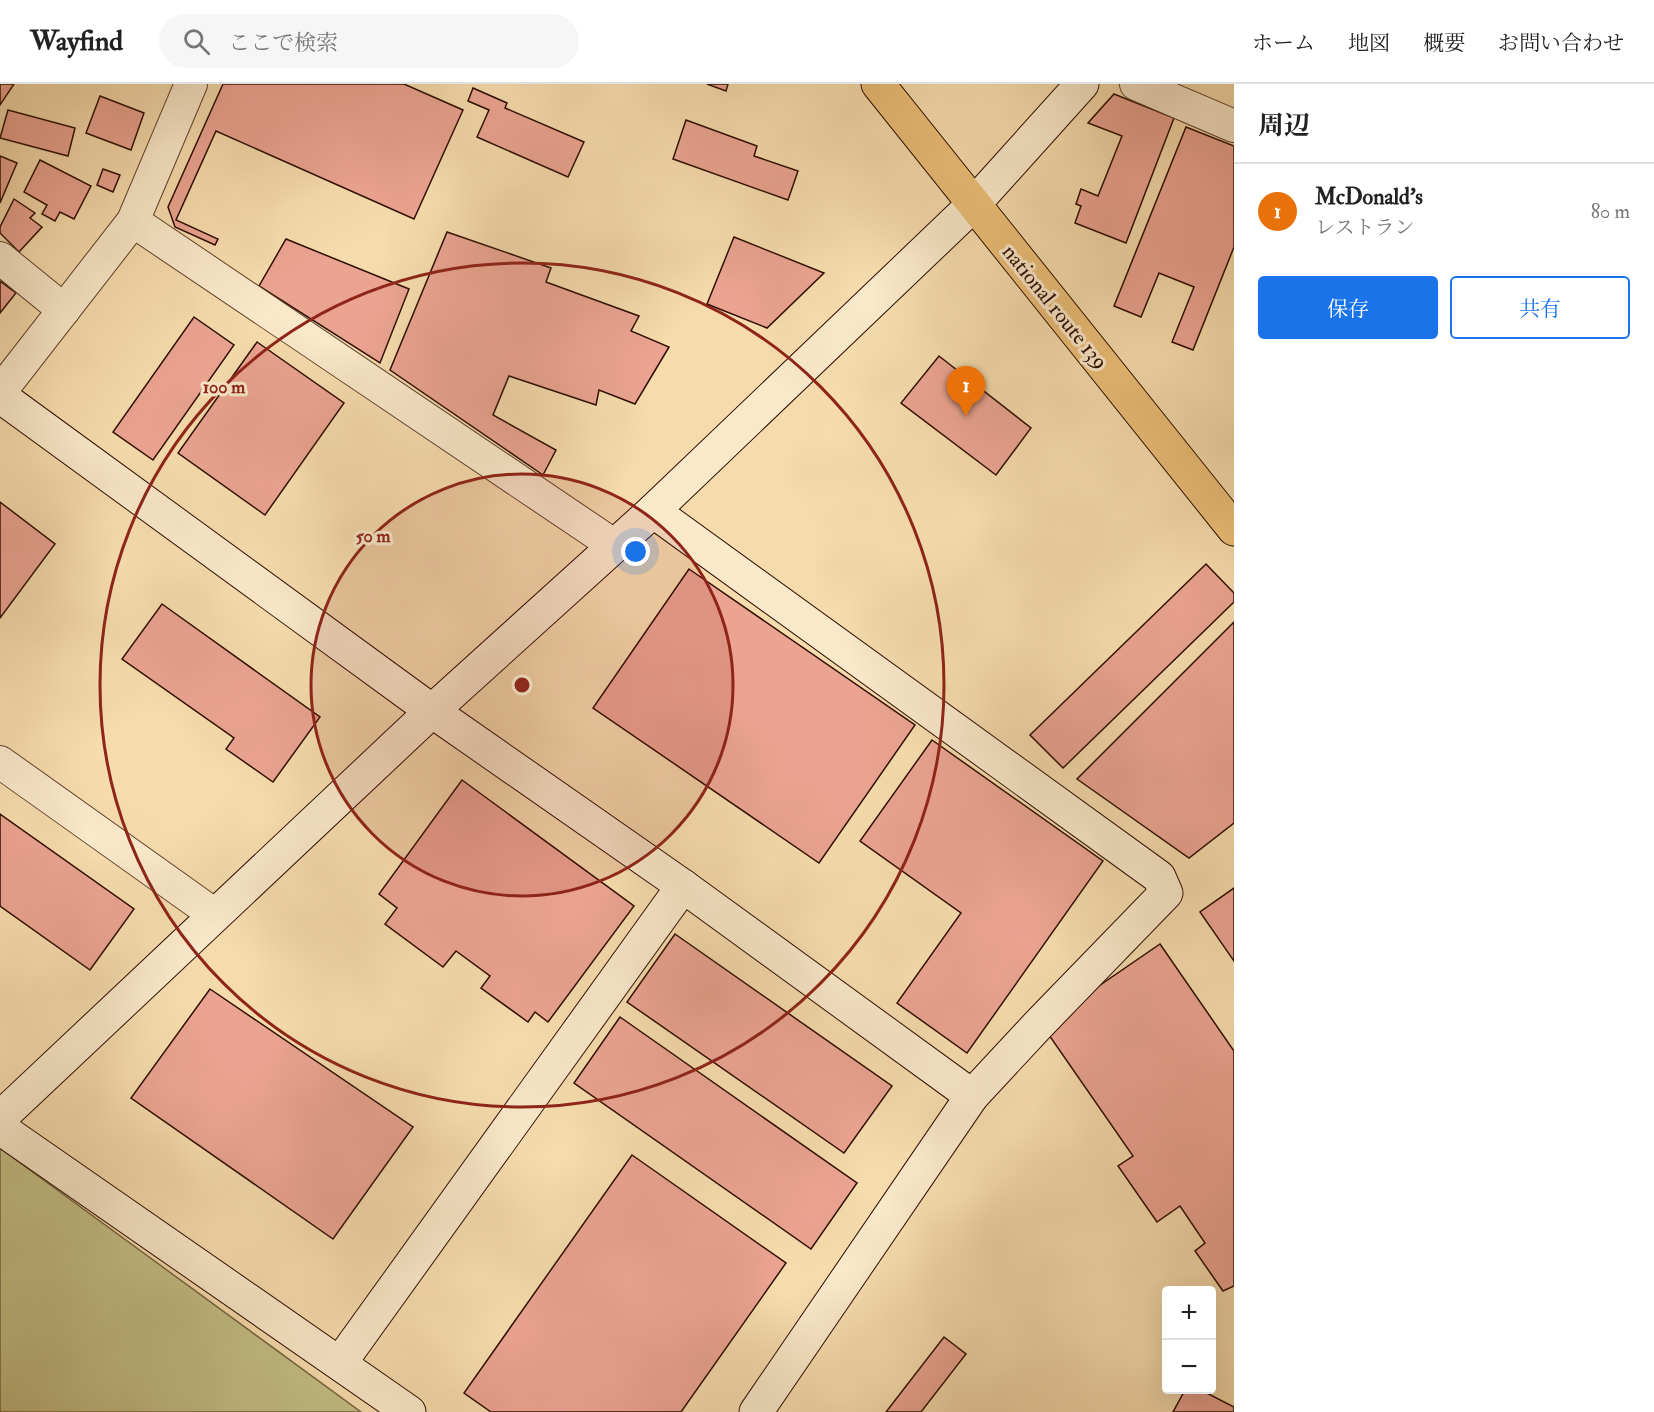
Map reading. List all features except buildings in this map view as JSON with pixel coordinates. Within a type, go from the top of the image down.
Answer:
[{"type":"highway","name":"national route 139","points":[[878,84],[1234,529]]},
{"type":"street","points":[[191,84],[133,221],[0,394],[432,711],[683,886],[972,1096]]},
{"type":"street","points":[[0,1118],[432,711],[653,512],[973,205],[1082,84]]},
{"type":"street","points":[[1136,84],[1234,126]]},
{"type":"street","points":[[133,221],[615,546]]},
{"type":"street","points":[[0,258],[64,309]]},
{"type":"street","points":[[653,512],[1159,877],[1166,893],[972,1096],[756,1412]]},
{"type":"street","points":[[0,762],[215,915]]},
{"type":"street","points":[[340,1363],[683,886]]},
{"type":"street","points":[[0,1128],[409,1412]]},
{"type":"shaded area","points":[[0,1148],[361,1412],[0,1412]]},
{"type":"place","name":"McDonald's","points":[[966,416]]}]
